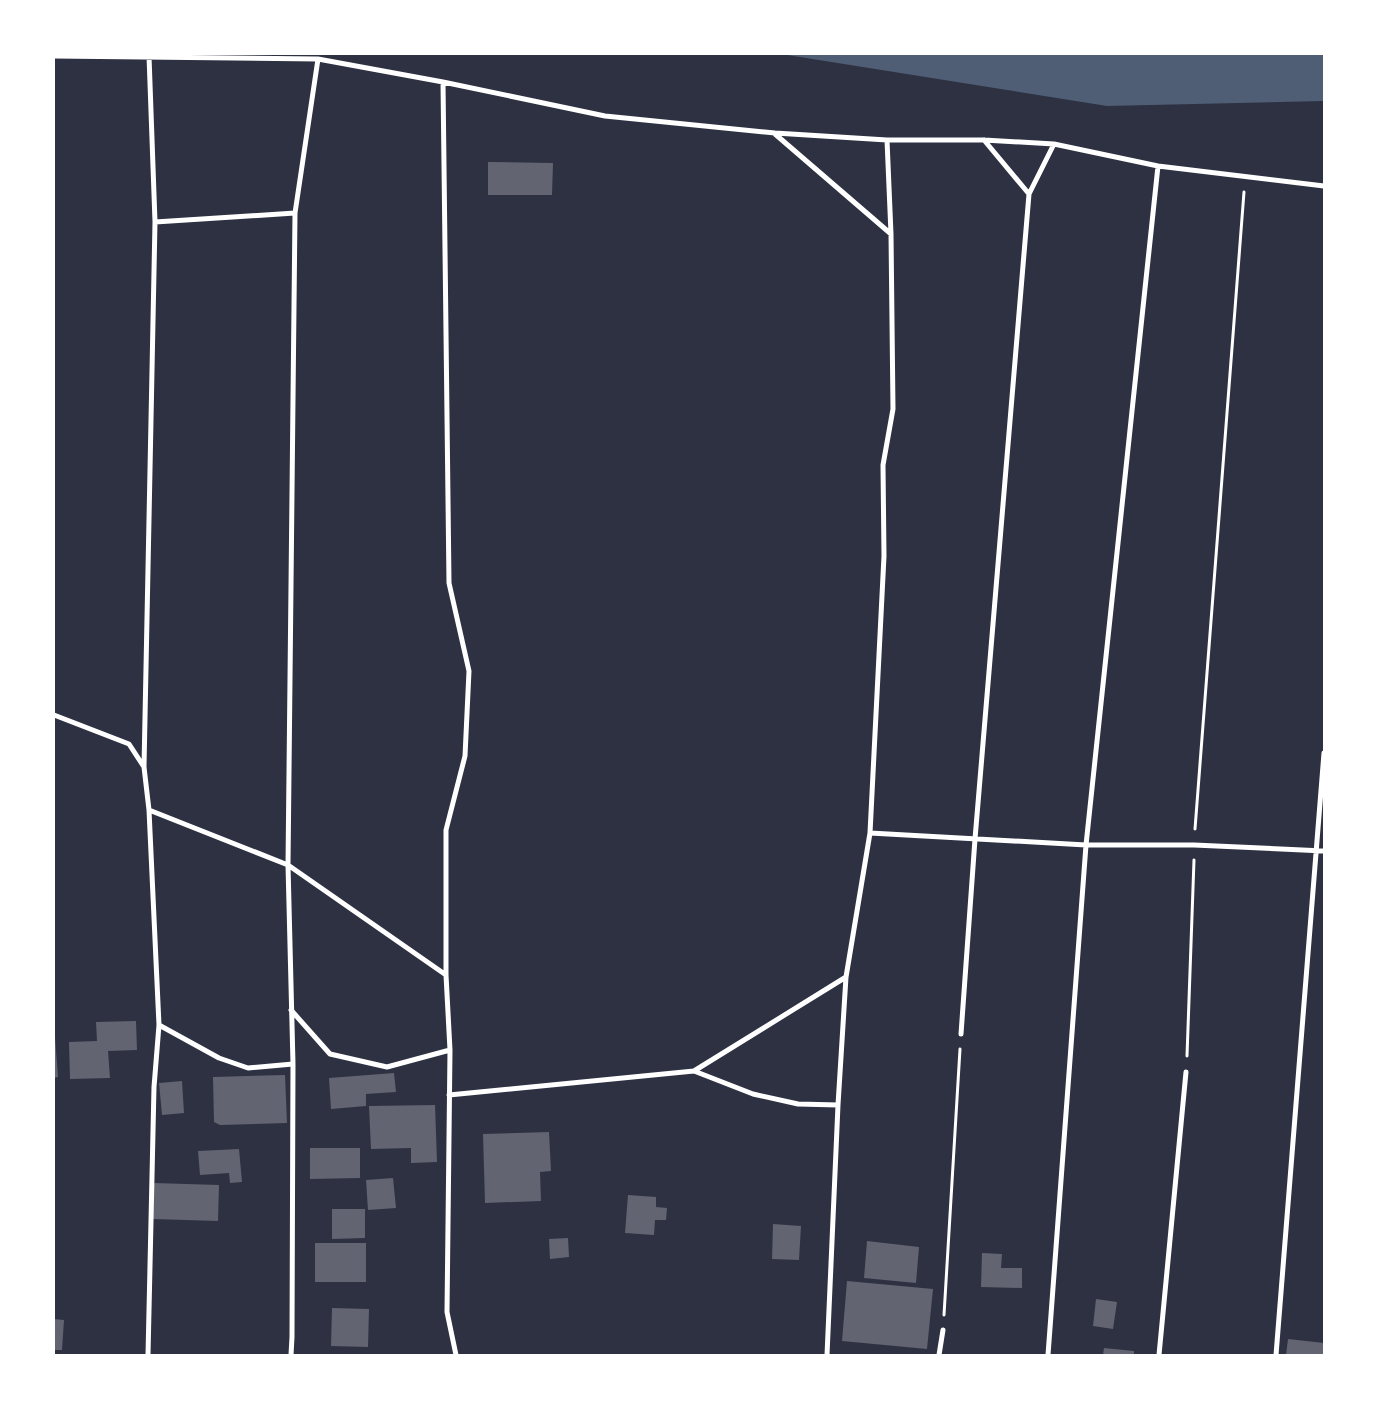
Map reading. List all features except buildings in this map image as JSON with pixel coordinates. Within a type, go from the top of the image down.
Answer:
[{"type":"street","points":[[54,56],[318,59],[443,82],[605,116],[775,133],[887,140],[984,140],[1054,144],[1158,166],[1324,186]]},
{"type":"street","points":[[148,1355],[154,1087],[159,1025],[149,810],[144,767],[155,222],[149,56]]},
{"type":"street","points":[[291,1355],[293,1064],[288,866],[296,213],[318,59]]},
{"type":"street","points":[[443,82],[449,583],[469,671],[464,756],[446,830],[446,975],[450,1050],[447,1312],[456,1355]]},
{"type":"street","points":[[775,133],[891,234]]},
{"type":"street","points":[[827,1355],[838,1105],[846,976],[870,833],[884,556],[883,465],[893,409],[891,234],[887,140]]},
{"type":"street","points":[[984,140],[1029,194]]},
{"type":"street","points":[[962,1034],[975,839],[1029,194],[1054,144]]},
{"type":"street","points":[[1048,1355],[1086,845],[1158,166]]},
{"type":"street","points":[[155,222],[296,213]]},
{"type":"street","points":[[54,715],[129,744],[144,767]]},
{"type":"street","points":[[1276,1355],[1324,753]]},
{"type":"street","points":[[149,810],[288,866],[446,975]]},
{"type":"street","points":[[870,833],[1086,845],[1194,845],[1324,851]]},
{"type":"street","points":[[449,1095],[694,1071],[846,976]]},
{"type":"street","points":[[291,1010],[330,1054],[387,1067],[450,1050]]},
{"type":"street","points":[[159,1025],[219,1058],[248,1068],[293,1064]]},
{"type":"street","points":[[694,1071],[753,1094],[798,1104],[838,1105]]},
{"type":"street","points":[[1159,1355],[1186,1072]]},
{"type":"street","points":[[939,1355],[943,1330]]},
{"type":"path","points":[[1186,1072],[1194,845],[1245,177]]},
{"type":"path","points":[[943,1330],[962,1034]]},
{"type":"water","points":[[781,54],[1324,54],[1324,101],[1107,106]]}]
